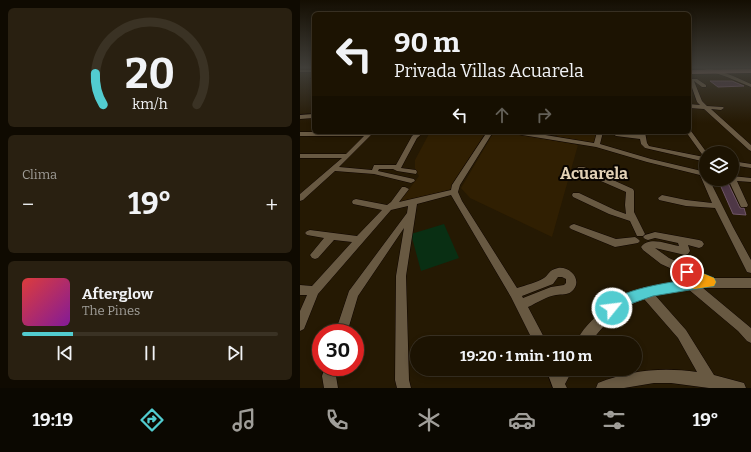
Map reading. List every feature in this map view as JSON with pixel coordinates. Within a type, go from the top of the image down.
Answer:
[{"type":"street","points":[[694,87],[699,101],[704,107],[751,149]]},
{"type":"street","points":[[691,106],[721,108]]},
{"type":"street","points":[[300,117],[312,116]]},
{"type":"street","points":[[300,134],[312,134]]},
{"type":"street","points":[[300,198],[334,169],[369,134]]},
{"type":"street","points":[[397,168],[414,137],[418,134]]},
{"type":"street","points":[[489,134],[456,185],[454,192],[521,304],[537,336]]},
{"type":"street","points":[[539,134],[597,145],[649,161],[699,173]]},
{"type":"street","points":[[597,145],[600,134]]},
{"type":"street","points":[[616,134],[643,135],[645,146],[699,159]]},
{"type":"street","points":[[690,134],[699,146]]},
{"type":"street","points":[[300,156],[348,156]]},
{"type":"street","points":[[739,164],[751,166]]},
{"type":"street","points":[[374,172],[377,167],[397,168],[413,172]]},
{"type":"street","points":[[334,169],[374,172],[385,176],[411,181]]},
{"type":"street","points":[[581,169],[630,191],[629,205],[633,218],[644,241],[665,261],[710,282]]},
{"type":"street","points":[[739,179],[751,180]]},
{"type":"street","points":[[709,186],[751,269]]},
{"type":"street","points":[[735,186],[744,205]]},
{"type":"street","points":[[300,325],[314,291],[388,208],[394,204],[405,189]]},
{"type":"street","points":[[356,202],[388,208],[412,208],[454,192]]},
{"type":"street","points":[[576,194],[612,212],[633,218]]},
{"type":"street","points":[[662,198],[686,203],[718,206]]},
{"type":"street","points":[[344,324],[352,294],[412,208]]},
{"type":"street","points":[[404,388],[402,380],[401,276],[412,208]]},
{"type":"street","points":[[574,227],[615,244],[644,241],[685,251],[682,241],[699,244]]},
{"type":"street","points":[[310,233],[359,240]]},
{"type":"street","points":[[315,255],[332,236]]},
{"type":"street","points":[[515,294],[549,281],[550,276],[555,273],[561,272],[567,274],[570,278],[571,284],[568,288],[556,290],[521,304]]},
{"type":"street","points":[[586,336],[612,308],[625,300],[645,292],[661,288],[710,282],[751,283]]},
{"type":"street","points":[[690,284],[742,327],[751,337]]},
{"type":"street","points":[[300,290],[314,291]]},
{"type":"street","points":[[645,292],[682,334],[710,380]]},
{"type":"street","points":[[604,388],[638,377],[659,375],[685,376],[710,380],[739,388]]},
{"type":"street","points":[[329,376],[331,388]]},
{"type":"shaded area","points":[[429,134],[488,134],[451,189],[398,204],[419,176],[415,170],[415,160]]},
{"type":"shaded area","points":[[493,134],[517,134],[578,145],[552,237],[470,198],[461,188]]},
{"type":"shaded area","points":[[557,134],[597,134],[595,143],[557,137]]},
{"type":"green space","points":[[444,224],[459,258],[421,271],[411,234]]},
{"type":"building","points":[[717,86],[741,86],[718,87]]},
{"type":"building","points":[[721,186],[729,186],[740,208],[744,208],[746,215],[733,214]]},
{"type":"slow traffic","points":[[694,284],[710,282],[702,278]]},
{"type":"district","name":"Acuarela","points":[[594,173]]},
{"type":"route","points":[[612,308],[625,300],[645,292],[661,288],[710,282],[687,272]]}]
